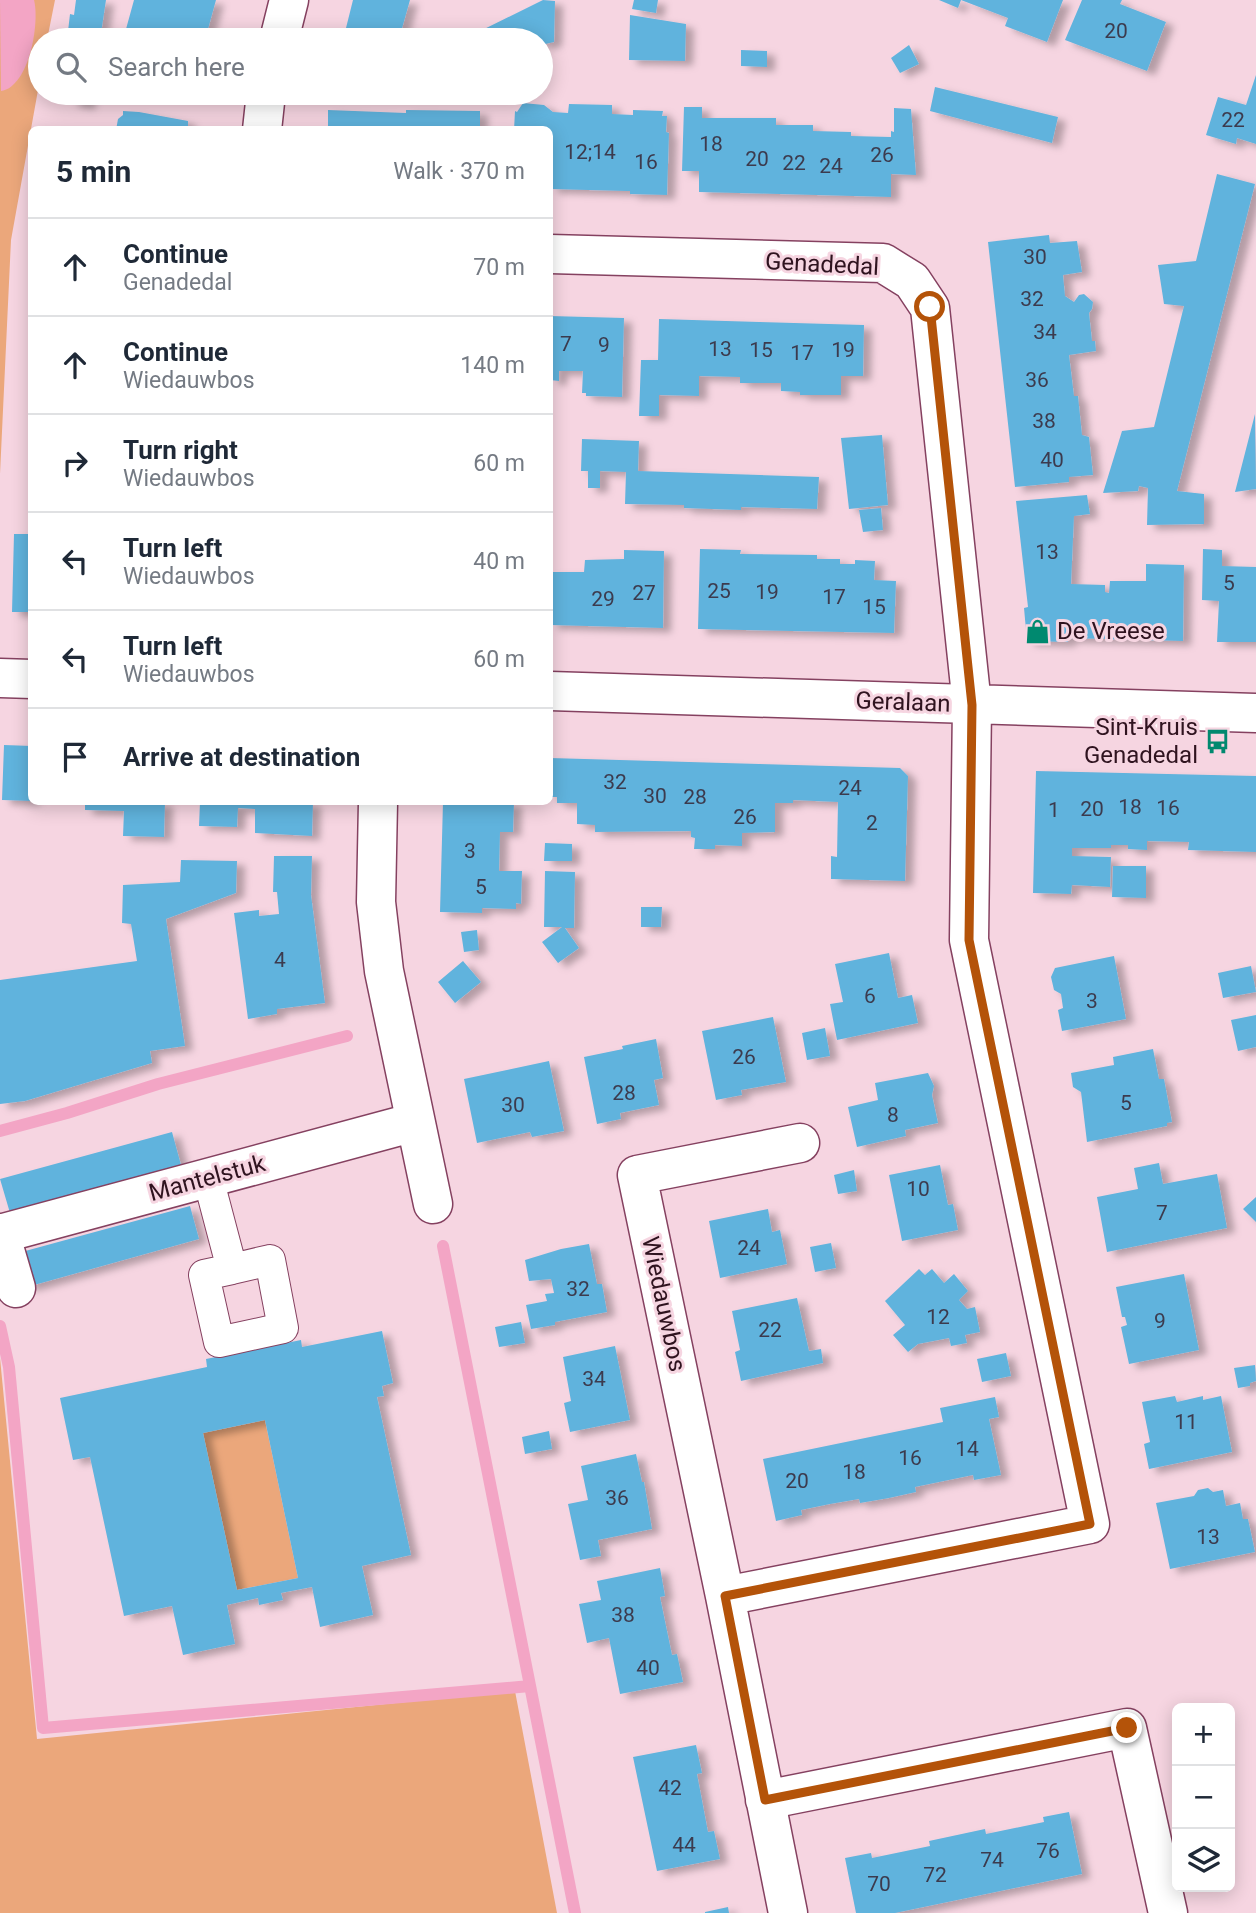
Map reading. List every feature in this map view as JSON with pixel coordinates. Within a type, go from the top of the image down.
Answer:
[{"type":"street","points":[[282,28],[289,0]]},
{"type":"street","points":[[262,126],[265,105]]},
{"type":"street","name":"Genadedal","points":[[553,254],[883,263],[912,281],[930,307],[972,705]]},
{"type":"street","points":[[0,678],[28,679]]},
{"type":"street","name":"Geralaan","points":[[553,691],[1256,713]]},
{"type":"street","points":[[725,1596],[1090,1524],[969,940],[972,705]]},
{"type":"street","points":[[378,805],[376,902],[384,971],[433,1204]]},
{"type":"street","name":"Mantelstuk","points":[[16,1288],[0,1233],[415,1122]]},
{"type":"street","name":"Wiedauwbos","points":[[788,1913],[637,1175],[800,1143]]},
{"type":"street","points":[[208,1178],[232,1269]]},
{"type":"street","points":[[765,1800],[1127,1728],[1168,1913]]},
{"type":"shaded area","points":[[0,0],[55,0],[49,28],[28,28],[28,105],[35,105],[32,126],[28,126],[28,146],[11,240],[0,474]]},
{"type":"shaded area","points":[[0,0],[34,0],[35,28],[28,28],[28,59],[25,67],[11,87],[1,91]]},
{"type":"shaded area","points":[[0,1358],[37,1739],[515,1691],[557,1913],[0,1913]]},
{"type":"shaded area","points":[[265,1420],[298,1578],[237,1590],[203,1433]]},
{"type":"building","points":[[76,0],[106,0],[102,28],[68,28],[70,14],[74,15]]},
{"type":"building","points":[[134,0],[216,0],[208,28],[126,28]]},
{"type":"building","points":[[353,0],[410,0],[402,28],[346,28]]},
{"type":"building","points":[[543,0],[555,1],[554,42],[553,28],[486,28]]},
{"type":"building","points":[[634,0],[658,0],[656,13],[632,9]]},
{"type":"building","points":[[939,0],[961,0],[958,8]]},
{"type":"building","points":[[961,0],[1063,0],[1047,42],[1005,26],[1008,18]]},
{"type":"building","points":[[1082,0],[1122,0],[1120,4],[1166,22],[1147,71],[1065,40]]},
{"type":"building","points":[[630,15],[686,24],[685,61],[629,60]]},
{"type":"building","points":[[909,45],[919,64],[900,73],[891,58]]},
{"type":"building","points":[[741,50],[767,51],[767,67],[741,66]]},
{"type":"building","points":[[1256,75],[1256,144],[1237,138],[1236,144],[1206,135],[1218,97],[1246,105]]},
{"type":"building","points":[[935,87],[1058,117],[1052,143],[930,111]]},
{"type":"building","points":[[569,104],[612,105],[612,114],[633,115],[633,110],[663,111],[662,116],[667,116],[666,132],[669,133],[667,195],[553,189],[553,126],[514,126],[515,111],[522,105],[544,105],[553,112],[568,113]]},
{"type":"building","points":[[684,107],[702,107],[702,118],[776,118],[776,125],[813,125],[813,131],[891,137],[891,131],[894,132],[894,108],[911,109],[916,175],[891,174],[891,197],[699,192],[699,171],[682,171]]},
{"type":"building","points":[[328,110],[406,113],[406,110],[480,111],[480,126],[328,126]]},
{"type":"building","points":[[123,111],[139,112],[188,121],[188,126],[117,126],[118,119],[123,115]]},
{"type":"building","points":[[1217,174],[1255,184],[1177,491],[1204,494],[1204,524],[1147,525],[1148,488],[1139,486],[1138,491],[1103,493],[1122,431],[1154,427],[1184,306],[1164,304],[1158,265],[1196,261]]},
{"type":"building","points":[[1049,235],[1050,243],[1077,241],[1082,272],[1063,275],[1065,296],[1074,302],[1079,295],[1084,294],[1093,302],[1089,313],[1092,341],[1095,341],[1096,351],[1069,355],[1074,396],[1078,396],[1082,435],[1089,437],[1093,475],[1069,477],[1069,482],[1015,487],[988,242]]},
{"type":"building","points":[[553,316],[624,318],[622,397],[586,396],[586,393],[582,393],[583,371],[559,371],[559,381],[553,380]]},
{"type":"building","points":[[659,319],[864,325],[863,376],[841,376],[841,395],[800,395],[800,392],[781,391],[781,383],[740,383],[740,377],[699,376],[699,396],[659,395],[659,416],[639,416],[641,360],[658,360]]},
{"type":"building","points":[[1255,414],[1256,489],[1235,492]]},
{"type":"building","points":[[882,435],[888,505],[849,509],[841,438]]},
{"type":"building","points":[[582,439],[639,441],[638,471],[819,477],[817,509],[741,507],[741,510],[625,504],[626,472],[600,471],[600,488],[588,488],[588,471],[581,471]]},
{"type":"building","points":[[1087,495],[1090,514],[1074,516],[1071,584],[1105,585],[1105,592],[1109,593],[1110,581],[1146,581],[1146,564],[1184,565],[1183,641],[1068,638],[1068,642],[1027,641],[1024,608],[1028,607],[1016,501]]},
{"type":"building","points":[[881,508],[883,530],[863,532],[859,510]]},
{"type":"building","points":[[14,534],[28,534],[28,612],[12,612]]},
{"type":"building","points":[[700,549],[741,550],[740,554],[817,555],[817,559],[840,559],[840,564],[855,564],[855,560],[875,561],[874,580],[896,581],[894,633],[698,629]]},
{"type":"building","points":[[1203,549],[1222,550],[1222,566],[1256,567],[1256,642],[1217,642],[1219,601],[1202,600]]},
{"type":"building","points":[[624,550],[664,551],[663,628],[553,625],[553,572],[584,572],[585,560],[624,559]]},
{"type":"building","points":[[4,745],[28,746],[28,801],[2,800]]},
{"type":"building","points":[[553,758],[900,768],[908,776],[905,881],[831,879],[831,856],[837,857],[838,802],[793,800],[793,803],[775,803],[775,832],[742,833],[742,846],[715,845],[715,849],[694,849],[695,838],[691,837],[691,831],[595,832],[595,825],[577,824],[577,803],[557,803],[557,797],[553,797]]},
{"type":"building","points":[[1036,771],[1256,776],[1256,852],[1188,850],[1189,842],[1147,841],[1147,850],[1128,849],[1128,845],[1072,848],[1072,856],[1111,857],[1110,887],[1072,885],[1071,894],[1033,893]]},
{"type":"building","points":[[85,805],[165,805],[164,837],[123,836],[124,811],[85,810]]},
{"type":"building","points":[[200,805],[313,805],[312,836],[255,833],[255,809],[238,808],[237,827],[199,826]]},
{"type":"building","points":[[443,805],[514,805],[513,832],[500,832],[499,871],[522,871],[521,904],[516,903],[516,909],[482,908],[482,913],[440,912]]},
{"type":"building","points":[[545,843],[572,844],[572,861],[544,861]]},
{"type":"building","points":[[274,856],[312,856],[311,895],[325,1003],[277,1009],[277,1014],[248,1019],[234,913],[259,910],[259,916],[279,914],[277,892],[273,892]]},
{"type":"building","points":[[181,860],[237,861],[236,893],[166,919],[185,1046],[150,1051],[152,1063],[25,1101],[0,1104],[0,980],[137,961],[131,924],[122,923],[123,885],[180,882]]},
{"type":"building","points":[[1113,866],[1146,866],[1146,898],[1112,897]]},
{"type":"building","points":[[545,871],[575,872],[574,928],[565,928],[579,948],[558,963],[542,942],[562,927],[544,927]]},
{"type":"building","points":[[641,907],[662,907],[661,927],[641,927]]},
{"type":"building","points":[[477,930],[479,950],[464,952],[461,932]]},
{"type":"building","points":[[889,953],[898,998],[912,995],[918,1023],[837,1040],[830,1004],[843,1002],[835,964]]},
{"type":"building","points":[[1114,956],[1126,1019],[1062,1031],[1058,1010],[1063,1008],[1061,994],[1054,990],[1051,977],[1055,968]]},
{"type":"building","points":[[463,961],[481,982],[455,1003],[438,982]]},
{"type":"building","points":[[1251,966],[1256,992],[1223,998],[1218,973]]},
{"type":"building","points":[[1256,1015],[1256,1047],[1238,1051],[1231,1020]]},
{"type":"building","points":[[773,1017],[786,1082],[741,1090],[742,1095],[716,1100],[702,1031]]},
{"type":"building","points":[[825,1028],[830,1056],[807,1060],[802,1033]]},
{"type":"building","points":[[656,1039],[663,1078],[654,1080],[659,1105],[620,1113],[621,1119],[597,1124],[584,1057]]},
{"type":"building","points":[[1153,1049],[1159,1079],[1164,1079],[1172,1122],[1167,1123],[1167,1126],[1087,1142],[1081,1092],[1073,1087],[1071,1073],[1114,1065],[1113,1057]]},
{"type":"building","points":[[549,1061],[564,1131],[532,1137],[530,1132],[477,1143],[464,1079]]},
{"type":"building","points":[[928,1073],[934,1086],[932,1095],[938,1123],[905,1130],[906,1136],[857,1147],[848,1107],[878,1100],[875,1083]]},
{"type":"building","points":[[172,1132],[181,1165],[10,1213],[0,1179]]},
{"type":"building","points":[[1159,1163],[1163,1184],[1217,1174],[1227,1228],[1107,1252],[1097,1197],[1138,1189],[1134,1168]]},
{"type":"building","points":[[940,1165],[948,1205],[953,1204],[958,1230],[902,1241],[889,1175]]},
{"type":"building","points":[[854,1170],[857,1191],[838,1194],[834,1175]]},
{"type":"building","points":[[1256,1197],[1256,1222],[1243,1209]]},
{"type":"building","points":[[190,1206],[199,1239],[27,1287],[18,1253]]},
{"type":"building","points":[[768,1209],[772,1232],[780,1230],[787,1264],[720,1278],[709,1221]]},
{"type":"building","points":[[831,1243],[836,1268],[815,1272],[810,1247]]},
{"type":"building","points":[[589,1244],[597,1284],[602,1284],[607,1312],[531,1329],[526,1305],[547,1301],[545,1294],[554,1293],[551,1279],[529,1281],[525,1260]]},
{"type":"building","points":[[919,1269],[925,1275],[932,1269],[944,1283],[954,1274],[968,1291],[959,1300],[967,1309],[975,1307],[980,1332],[965,1335],[967,1343],[951,1346],[949,1338],[918,1344],[908,1352],[893,1335],[905,1325],[885,1301]]},
{"type":"building","points":[[1184,1274],[1199,1350],[1129,1364],[1121,1327],[1127,1325],[1125,1317],[1122,1317],[1116,1287]]},
{"type":"building","points":[[797,1298],[809,1351],[821,1349],[823,1363],[741,1381],[735,1352],[740,1350],[732,1311]]},
{"type":"building","points":[[521,1322],[525,1343],[499,1347],[495,1327]]},
{"type":"building","points":[[382,1331],[393,1383],[382,1386],[384,1396],[377,1397],[411,1555],[362,1566],[373,1615],[320,1627],[312,1587],[281,1593],[283,1600],[259,1605],[258,1598],[227,1605],[235,1644],[183,1655],[172,1606],[124,1616],[90,1457],[73,1460],[60,1398],[207,1367],[206,1359],[301,1340],[302,1347]],"holes":[[[265,1420],[298,1578],[237,1590],[203,1433]]]},
{"type":"building","points":[[615,1346],[630,1420],[570,1432],[564,1403],[571,1401],[563,1357]]},
{"type":"building","points":[[1006,1353],[1011,1376],[982,1382],[977,1359]]},
{"type":"building","points":[[1255,1365],[1256,1381],[1250,1383],[1250,1386],[1238,1388],[1234,1368]]},
{"type":"building","points":[[1175,1396],[1177,1402],[1203,1396],[1203,1400],[1221,1396],[1232,1452],[1149,1469],[1144,1444],[1150,1442],[1142,1402]]},
{"type":"building","points":[[995,1397],[999,1417],[989,1419],[1001,1475],[974,1480],[973,1475],[915,1487],[916,1492],[889,1498],[830,1504],[801,1510],[802,1515],[776,1521],[763,1459],[943,1422],[940,1408]]},
{"type":"building","points":[[549,1431],[552,1449],[525,1454],[522,1437]]},
{"type":"building","points":[[636,1454],[652,1529],[598,1540],[601,1556],[580,1560],[568,1504],[588,1500],[581,1466]]},
{"type":"building","points":[[1208,1488],[1213,1492],[1223,1490],[1226,1506],[1240,1503],[1243,1519],[1248,1519],[1255,1552],[1170,1569],[1156,1503],[1194,1496],[1198,1490]]},
{"type":"building","points":[[660,1568],[665,1596],[660,1597],[672,1655],[677,1654],[683,1682],[620,1694],[609,1638],[587,1643],[579,1604],[601,1600],[597,1581]]},
{"type":"building","points":[[696,1745],[702,1773],[697,1774],[708,1832],[714,1831],[720,1859],[657,1871],[633,1757]]},
{"type":"building","points":[[1069,1812],[1082,1874],[895,1913],[856,1913],[845,1858],[871,1853],[872,1858],[930,1846],[929,1841],[985,1829],[986,1834],[1044,1822],[1043,1817]]},
{"type":"building","points":[[728,1907],[729,1913],[705,1913],[705,1912]]},
{"type":"waterway","points":[[0,1131],[158,1084],[347,1036]]},
{"type":"waterway","points":[[443,1246],[575,1913]]},
{"type":"waterway","points":[[0,1326],[9,1367],[43,1728],[530,1686]]},
{"type":"place","name":"De Vreese","points":[[1037,631]]},
{"type":"place","name":"Sint-Kruis Genadedal","points":[[1218,741]]},
{"type":"route","points":[[930,307],[972,705],[969,940],[1090,1524],[725,1596],[765,1800],[1127,1728]]}]
